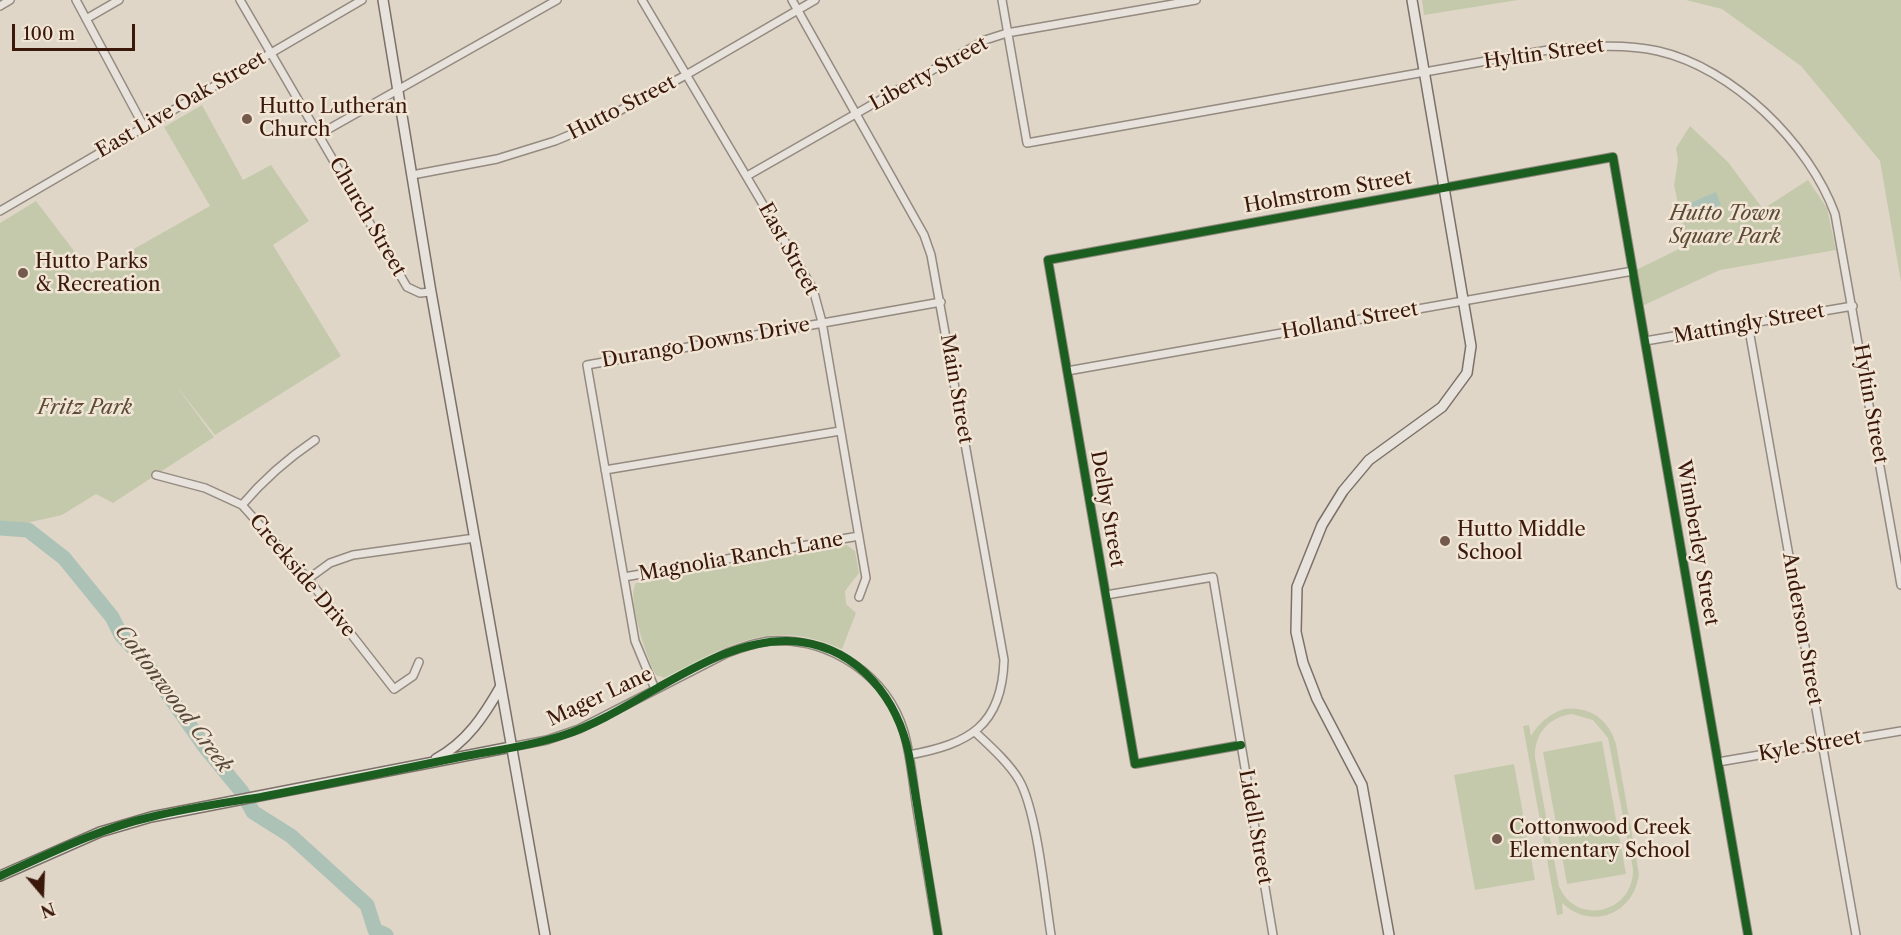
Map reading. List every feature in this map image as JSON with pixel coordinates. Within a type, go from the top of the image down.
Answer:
[{"type":"street","points":[[0,6],[10,0]]},
{"type":"street","points":[[76,0],[144,127]]},
{"type":"street","points":[[86,19],[119,0]]},
{"type":"street","name":"Church Street","points":[[240,0],[407,286],[420,293],[431,292]]},
{"type":"street","name":"East Live Oak Street","points":[[0,211],[362,0]]},
{"type":"street","points":[[383,0],[431,292],[545,935]]},
{"type":"street","points":[[318,135],[557,0]]},
{"type":"street","name":"East Street","points":[[642,0],[813,289],[822,322],[866,578],[859,597]]},
{"type":"street","name":"Main Street","points":[[792,0],[924,235],[941,302],[1004,660],[1002,691],[990,716],[975,732],[956,744],[909,755]]},
{"type":"street","name":"Hutto Street","points":[[412,176],[497,159],[555,141],[591,126],[686,75],[815,0]]},
{"type":"street","points":[[1002,0],[1007,33]]},
{"type":"street","name":"Liberty Street","points":[[747,176],[965,50],[1007,33],[1196,0]]},
{"type":"street","points":[[1389,935],[1362,785],[1317,699],[1303,663],[1296,632],[1297,587],[1322,525],[1343,491],[1369,460],[1442,406],[1467,374],[1472,345],[1412,0]]},
{"type":"street","name":"Hyltin Street","points":[[1007,33],[1026,143],[1548,50],[1612,45],[1659,51],[1699,65],[1735,87],[1767,114],[1804,158],[1828,194],[1835,214],[1901,585]]},
{"type":"street","name":"Holmstrom Street","points":[[1048,260],[1613,158]]},
{"type":"street","name":"Wimberley Street","points":[[1613,158],[1748,935]]},
{"type":"street","name":"Delby Street","points":[[1048,260],[1135,764],[1241,745]]},
{"type":"street","name":"Holland Street","points":[[1066,371],[1633,271]]},
{"type":"street","name":"Durango Downs Drive","points":[[656,689],[638,650],[587,365],[941,302]]},
{"type":"street","name":"Mattingly Street","points":[[1645,341],[1853,306]]},
{"type":"street","name":"Anderson Street","points":[[1749,324],[1856,935]]},
{"type":"street","points":[[605,470],[840,430]]},
{"type":"street","points":[[242,505],[260,484],[287,459],[315,440]]},
{"type":"street","name":"Creekside Drive","points":[[156,475],[205,488],[242,505],[308,579],[394,689],[413,676],[419,662]]},
{"type":"street","name":"Magnolia Ranch Lane","points":[[624,577],[859,536]]},
{"type":"street","points":[[308,579],[330,563],[353,555],[476,538]]},
{"type":"street","name":"Lidell Street","points":[[1106,595],[1213,577],[1274,935]]},
{"type":"street","name":"Mager Lane","points":[[0,876],[100,832],[151,817],[564,735],[727,653],[750,644],[781,641],[822,646],[860,668],[884,694],[904,731],[938,935]]},
{"type":"street","points":[[426,764],[448,752],[465,738],[501,686]]},
{"type":"street","name":"Kyle Street","points":[[1718,762],[1901,731]]},
{"type":"street","points":[[975,732],[1005,763],[1019,780],[1023,790],[1034,832],[1051,935]]},
{"type":"green space","points":[[1422,0],[1518,0],[1424,15]]},
{"type":"green space","points":[[1686,0],[1901,0],[1901,282],[1880,161],[1801,66],[1722,9]]},
{"type":"green space","name":"Fritz Park","points":[[202,105],[243,180],[271,165],[309,221],[273,245],[341,356],[215,435],[175,384],[214,437],[113,503],[96,494],[62,515],[0,529],[0,223],[36,201],[91,273],[210,206],[164,127]]},
{"type":"green space","name":"Hutto Town Square Park","points":[[1690,126],[1728,162],[1763,209],[1808,180],[1827,208],[1836,250],[1720,270],[1642,306],[1636,270],[1687,245],[1674,185],[1678,160],[1676,148]]},
{"type":"green space","points":[[847,545],[855,551],[859,573],[845,591],[846,604],[856,613],[842,649],[793,635],[771,635],[730,646],[664,678],[656,675],[643,643],[636,614],[634,590],[636,583]]},
{"type":"green space","points":[[1564,709],[1590,712],[1609,728],[1613,735],[1639,874],[1629,899],[1610,914],[1598,917],[1586,916],[1562,903],[1563,914],[1557,915],[1523,726],[1529,725],[1531,736],[1545,720]],"holes":[[[1572,714],[1593,720],[1608,738],[1633,869],[1631,884],[1615,905],[1590,910],[1578,907],[1567,899],[1559,886],[1535,749],[1544,728],[1556,719]]]},
{"type":"green space","points":[[1602,741],[1626,874],[1567,884],[1543,752]]},
{"type":"green space","points":[[1514,764],[1535,880],[1475,890],[1454,775]]},
{"type":"shaded area","points":[[1716,192],[1721,205],[1701,214],[1702,218],[1698,220],[1690,203]]},
{"type":"waterway","name":"Cottonwood Creek","points":[[0,528],[28,530],[64,558],[112,617],[121,635],[141,656],[205,747],[242,792],[253,812],[291,836],[367,905],[375,930],[386,935]]},
{"type":"cycle path","points":[[1241,745],[1135,764],[1048,260],[1613,157],[1748,935]]},
{"type":"cycle path","points":[[0,876],[93,835],[151,817],[552,739],[592,724],[710,660],[740,649],[770,642],[801,642],[841,655],[858,667],[886,697],[896,715],[909,755],[938,935]]},
{"type":"place","name":"Hutto Lutheran Church","points":[[247,119]]},
{"type":"place","name":"Hutto Parks & Recreation","points":[[23,273]]},
{"type":"place","name":"Hutto Middle School","points":[[1445,541]]},
{"type":"place","name":"Cottonwood Creek Elementary School","points":[[1497,839]]}]
